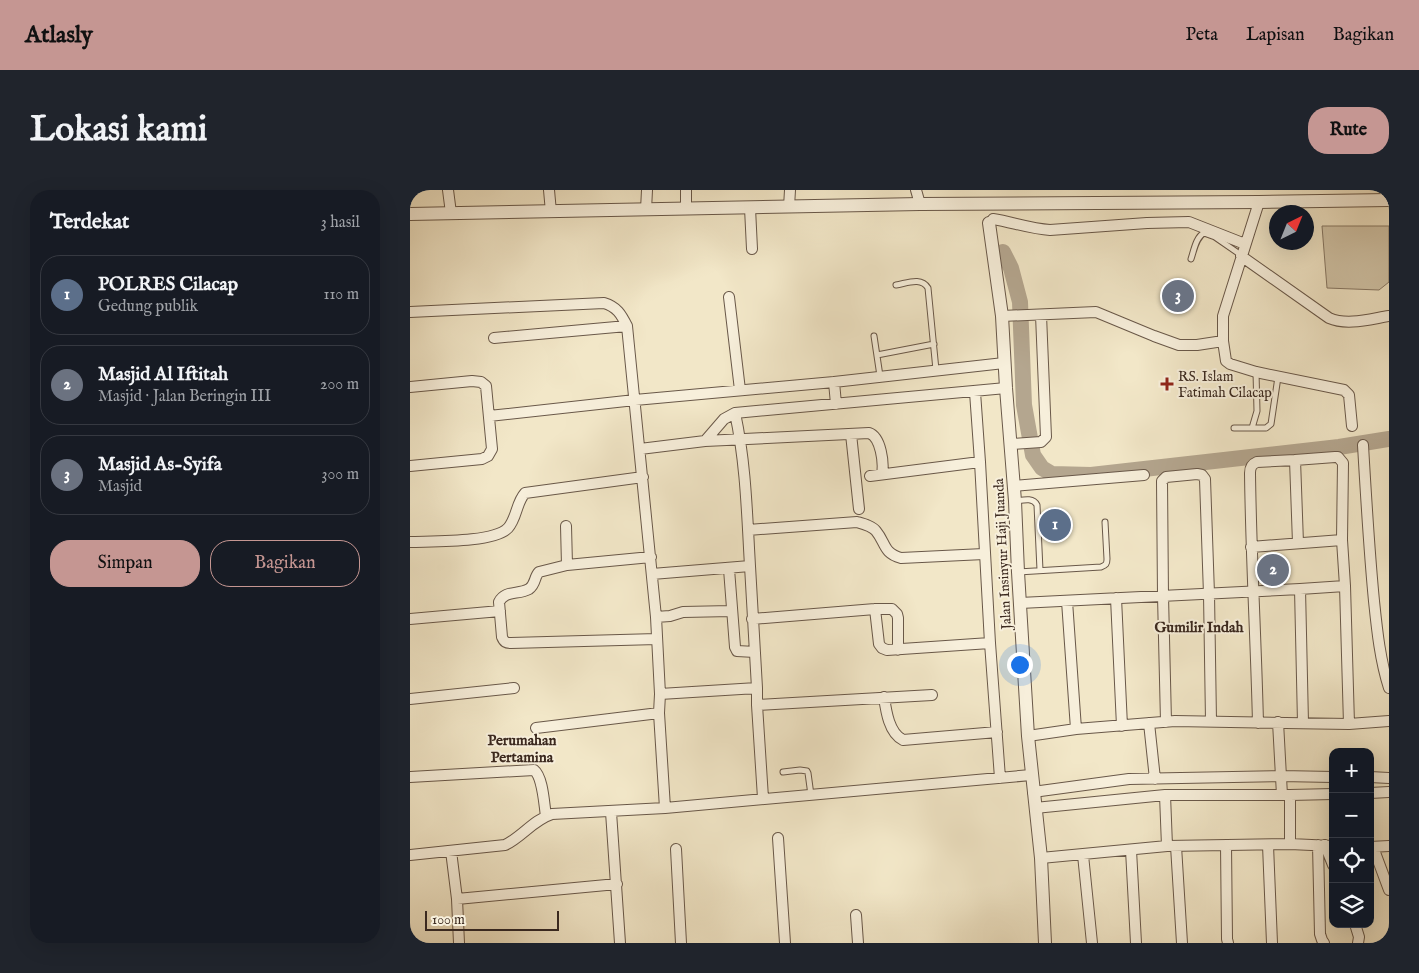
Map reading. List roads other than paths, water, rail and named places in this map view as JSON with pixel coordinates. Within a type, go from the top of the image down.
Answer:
[{"type":"street","points":[[448,190],[451,212]]},
{"type":"street","points":[[549,190],[551,212]]},
{"type":"street","points":[[646,210],[647,190]]},
{"type":"street","points":[[686,190],[686,209]]},
{"type":"street","points":[[789,207],[790,190]]},
{"type":"street","points":[[916,190],[920,204]]},
{"type":"street","points":[[410,214],[920,204],[1389,200]]},
{"type":"street","points":[[1259,202],[1223,316],[1223,341],[1226,358],[1230,364],[1256,372],[1341,388],[1348,395],[1352,426]]},
{"type":"street","points":[[991,221],[1004,204]]},
{"type":"street","points":[[962,205],[991,221],[1050,230],[1189,222],[1245,244]]},
{"type":"street","points":[[750,208],[752,249]]},
{"type":"street","name":"Jalan Insinyur Haji Juanda","points":[[991,221],[1008,316],[1004,363],[1015,501],[1028,736],[1041,858],[1045,943]]},
{"type":"street","points":[[1242,256],[1329,318],[1337,321],[1352,322],[1389,316]]},
{"type":"street","points":[[729,298],[740,390]]},
{"type":"street","points":[[410,312],[604,303],[618,311],[627,326],[656,617],[660,694],[659,713],[665,808]]},
{"type":"street","points":[[1008,316],[1096,312],[1179,345],[1197,345],[1223,341]]},
{"type":"street","points":[[1011,444],[1041,442],[1046,437],[1036,316]]},
{"type":"street","points":[[494,338],[627,326]]},
{"type":"street","points":[[489,416],[1004,363]]},
{"type":"street","points":[[410,387],[472,381],[481,382],[486,386],[492,449],[488,456],[482,459],[410,466]]},
{"type":"street","points":[[834,382],[836,404]]},
{"type":"street","points":[[705,441],[724,419],[736,413],[1006,388]]},
{"type":"street","points":[[975,392],[1000,778]]},
{"type":"street","points":[[736,413],[747,495],[752,619],[763,798]]},
{"type":"street","points":[[640,449],[705,441],[869,433],[873,434],[882,457],[884,464],[882,474]]},
{"type":"street","points":[[851,434],[858,509]]},
{"type":"street","points":[[1363,445],[1377,628],[1389,688]]},
{"type":"street","points":[[1258,723],[1251,547],[1251,466],[1257,462],[1338,457],[1343,464],[1342,540],[1349,724]]},
{"type":"street","points":[[1295,460],[1298,543]]},
{"type":"street","points":[[870,476],[980,462]]},
{"type":"street","points":[[1014,486],[1144,474]]},
{"type":"street","points":[[1166,722],[1162,482],[1166,477],[1197,474],[1202,475],[1204,479],[1209,594],[1211,721]]},
{"type":"street","points":[[410,542],[484,538],[500,533],[508,528],[525,493],[643,477]]},
{"type":"street","points":[[748,530],[857,522],[876,530],[890,554],[901,558],[984,554]]},
{"type":"street","points":[[566,526],[567,565]]},
{"type":"street","points":[[1251,547],[1342,540]]},
{"type":"street","points":[[650,557],[567,565],[539,572],[536,574],[535,583],[527,590],[505,594],[499,602],[502,637],[507,643],[657,639]]},
{"type":"street","points":[[652,574],[750,566]]},
{"type":"street","points":[[729,569],[731,611],[736,650],[740,652],[754,652]]},
{"type":"street","points":[[1020,603],[1300,590],[1345,586]]},
{"type":"street","points":[[1300,590],[1303,723]]},
{"type":"street","points":[[1116,598],[1122,726]]},
{"type":"street","points":[[1067,601],[1076,729]]},
{"type":"street","points":[[875,609],[879,644],[882,648],[888,650],[990,643]]},
{"type":"street","points":[[752,619],[892,609],[898,618],[898,650]]},
{"type":"street","points":[[410,619],[500,611]]},
{"type":"street","points":[[656,617],[670,616],[683,612],[731,611]]},
{"type":"street","points":[[410,699],[514,688]]},
{"type":"street","points":[[660,694],[757,688]]},
{"type":"street","points":[[757,705],[932,694]]},
{"type":"street","points":[[884,698],[892,729],[903,740],[997,732]]},
{"type":"street","points":[[536,728],[659,713]]},
{"type":"street","points":[[1028,736],[1076,729],[1166,722],[1349,724],[1389,721]]},
{"type":"street","points":[[1278,722],[1281,776],[1286,795],[1290,844]]},
{"type":"street","points":[[1149,723],[1156,779]]},
{"type":"street","points":[[410,777],[534,770],[537,772],[539,779],[546,816]]},
{"type":"street","points":[[410,855],[505,845],[514,841],[540,819],[552,814],[665,808],[1031,775]]},
{"type":"street","points":[[1033,792],[1129,779],[1329,777]]},
{"type":"street","points":[[1374,777],[1389,778]]},
{"type":"street","points":[[1374,793],[1389,792]]},
{"type":"street","points":[[1035,808],[1165,795],[1329,794]]},
{"type":"street","points":[[1165,795],[1182,943]]},
{"type":"street","points":[[611,812],[620,943]]},
{"type":"street","points":[[778,838],[785,943]]},
{"type":"street","points":[[1226,845],[1228,943]]},
{"type":"street","points":[[1268,845],[1272,943]]},
{"type":"street","points":[[1041,858],[1171,846],[1325,845],[1320,934],[1324,943]]},
{"type":"street","points":[[1374,847],[1389,846]]},
{"type":"street","points":[[676,849],[681,943]]},
{"type":"street","points":[[1131,850],[1136,943]]},
{"type":"street","points":[[451,852],[457,898],[459,943]]},
{"type":"street","points":[[1083,854],[1092,943]]},
{"type":"street","points":[[1374,854],[1389,890]]},
{"type":"street","points":[[457,898],[617,884]]},
{"type":"street","points":[[856,916],[858,943]]},
{"type":"street","points":[[1357,928],[1358,943]]},
{"type":"lane","points":[[1192,259],[1198,239],[1204,233],[1215,237],[1242,256]]},
{"type":"lane","points":[[896,285],[917,281],[925,284],[928,288],[936,370]]},
{"type":"lane","points":[[874,336],[880,376]]},
{"type":"lane","points":[[877,354],[934,344]]},
{"type":"lane","points":[[1252,428],[1257,411],[1256,372]]},
{"type":"lane","points":[[1234,428],[1266,428],[1271,424],[1278,376]]},
{"type":"lane","points":[[1015,501],[1033,500],[1037,505],[1040,570]]},
{"type":"lane","points":[[1018,572],[1101,567],[1105,565],[1107,559],[1105,522]]},
{"type":"lane","points":[[783,772],[807,771],[811,794]]},
{"type":"waterway","points":[[1003,252],[1011,268],[1020,302],[1024,405],[1033,455],[1042,468],[1052,474],[1091,475],[1339,447],[1389,439]]},
{"type":"place","name":"Masjid As-Syifa","points":[[1178,296]]},
{"type":"place","name":"RS. Islam Fatimah Cilacap","points":[[1167,384]]},
{"type":"place","name":"POLRES Cilacap","points":[[1055,525]]},
{"type":"place","name":"Masjid Al Iftitah","points":[[1273,570]]},
{"type":"district","name":"Gumilir Indah","points":[[1199,627]]},
{"type":"district","name":"Perumahan Pertamina","points":[[522,748]]}]
